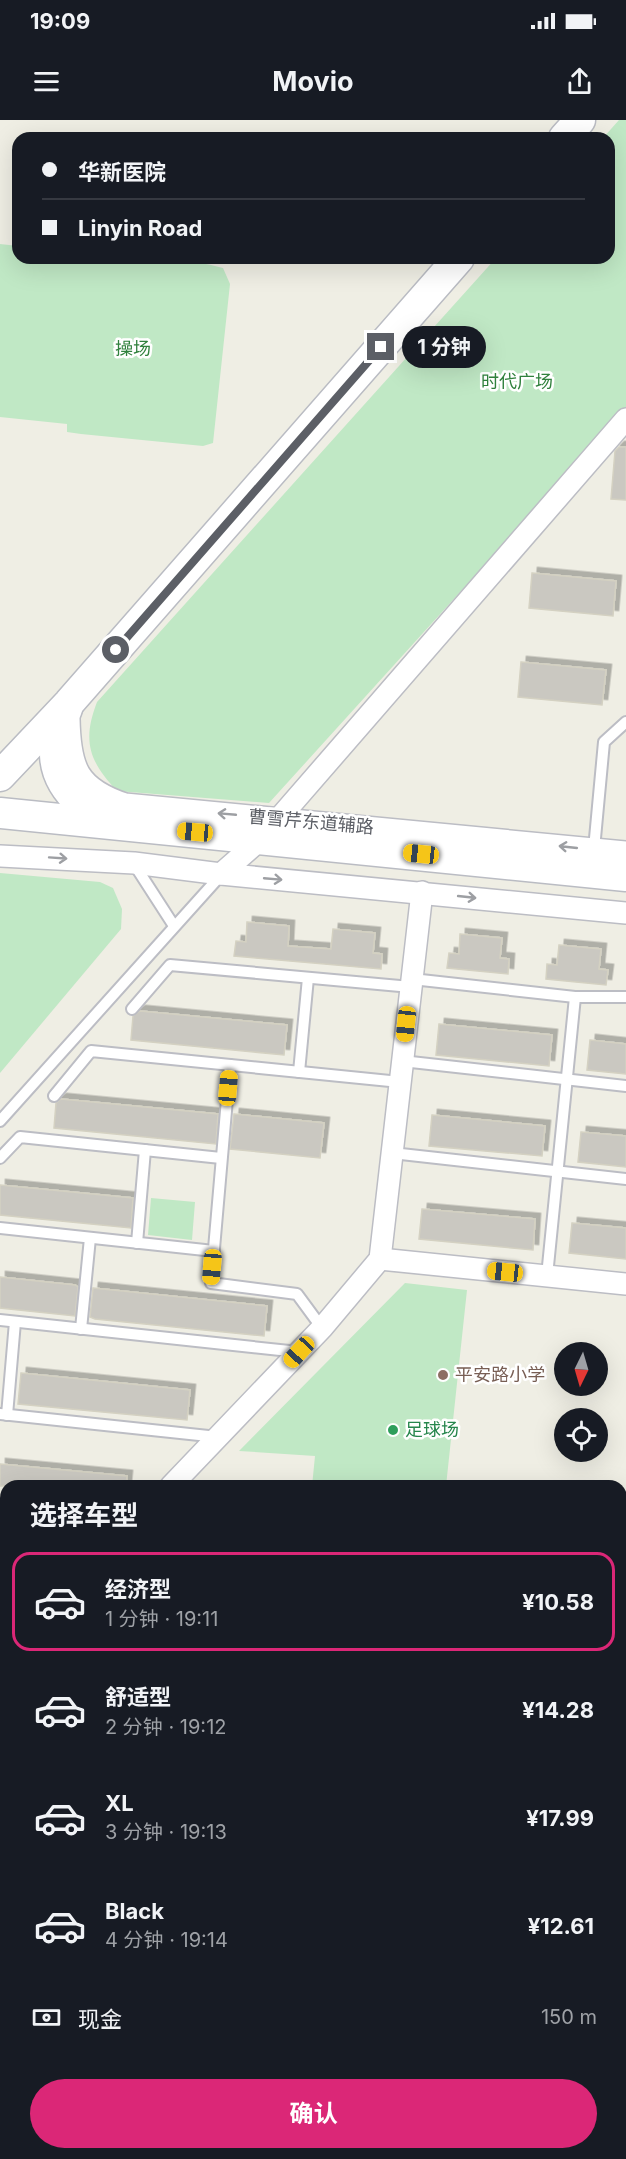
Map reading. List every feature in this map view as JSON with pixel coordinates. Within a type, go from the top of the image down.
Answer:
[{"type":"main road","points":[[569,132],[580,120]]},
{"type":"main road","points":[[0,776],[69,703],[454,264]]},
{"type":"main road","points":[[69,703],[56,732],[56,773],[83,805],[129,825]]},
{"type":"main road","points":[[0,813],[262,836],[626,876]]},
{"type":"main road","points":[[0,831],[262,836],[626,891]]},
{"type":"street","points":[[221,874],[262,836],[616,441],[626,419]]},
{"type":"street","name":"曹雪芹东道辅路","points":[[69,703],[70,744],[75,768],[88,787],[104,797],[125,804],[262,836],[626,852]]},
{"type":"street","points":[[0,856],[134,863],[221,874],[626,913]]},
{"type":"street","points":[[177,1480],[322,1328],[380,1259],[422,892]]},
{"type":"street","points":[[380,1259],[626,1284]]},
{"type":"lane","points":[[594,849],[604,742],[626,722]]},
{"type":"lane","points":[[134,863],[174,926]]},
{"type":"lane","points":[[0,1121],[221,874]]},
{"type":"lane","points":[[132,1009],[170,965],[575,998],[626,997]]},
{"type":"lane","points":[[299,1072],[308,978]]},
{"type":"lane","points":[[547,1276],[575,998]]},
{"type":"lane","points":[[54,1096],[92,1051],[400,1083]]},
{"type":"lane","points":[[402,1061],[626,1086]]},
{"type":"lane","points":[[230,1065],[211,1283],[297,1294],[322,1328]]},
{"type":"lane","points":[[0,1158],[20,1137],[221,1158]]},
{"type":"lane","points":[[137,1243],[145,1150]]},
{"type":"lane","points":[[392,1153],[626,1179]]},
{"type":"lane","points":[[0,1228],[214,1251]]},
{"type":"lane","points":[[81,1329],[90,1238]]},
{"type":"lane","points":[[0,1320],[299,1352]]},
{"type":"lane","points":[[15,1322],[4,1414],[218,1437]]},
{"type":"green space","name":"时代广场","points":[[619,120],[626,120],[626,409],[269,803],[117,791],[100,770],[91,750],[90,728],[97,702],[491,264],[615,264],[615,132],[608,132]]},
{"type":"green space","name":"操场","points":[[0,244],[12,245],[12,264],[206,264],[223,268],[230,284],[213,443],[203,446],[81,434],[67,432],[67,424],[0,417]]},
{"type":"green space","points":[[0,873],[100,882],[113,888],[122,909],[121,929],[0,1073]]},
{"type":"green space","points":[[151,1198],[195,1202],[192,1240],[148,1235]]},
{"type":"green space","points":[[405,1283],[467,1290],[447,1480],[313,1480],[315,1456],[239,1451]]},
{"type":"building","points":[[619,447],[626,447],[626,500],[611,499],[615,451]]},
{"type":"building","points":[[532,573],[616,581],[613,616],[529,608]]},
{"type":"building","points":[[521,662],[606,670],[602,705],[518,697]]},
{"type":"building","points":[[247,922],[289,926],[288,946],[331,949],[333,929],[375,933],[373,953],[382,954],[381,969],[234,956],[236,941],[246,942]]},
{"type":"building","points":[[460,934],[502,938],[500,958],[509,959],[508,974],[447,968],[449,953],[459,954]]},
{"type":"building","points":[[559,945],[601,949],[599,969],[608,970],[606,985],[546,979],[547,964],[557,965]]},
{"type":"building","points":[[140,1011],[287,1025],[284,1055],[131,1040],[133,1016]]},
{"type":"building","points":[[439,1024],[552,1035],[549,1066],[436,1055]]},
{"type":"building","points":[[590,1040],[626,1044],[626,1074],[587,1070]]},
{"type":"building","points":[[61,1099],[218,1114],[216,1144],[54,1128],[56,1103]]},
{"type":"building","points":[[234,1114],[324,1123],[320,1158],[230,1149]]},
{"type":"building","points":[[432,1115],[545,1126],[542,1156],[429,1146]]},
{"type":"building","points":[[581,1132],[626,1136],[626,1167],[578,1162]]},
{"type":"building","points":[[0,1185],[133,1198],[131,1228],[0,1215]]},
{"type":"building","points":[[422,1209],[535,1219],[533,1250],[419,1239]]},
{"type":"building","points":[[572,1223],[626,1228],[626,1259],[569,1253]]},
{"type":"building","points":[[0,1277],[75,1285],[78,1287],[75,1316],[0,1308]]},
{"type":"building","points":[[93,1288],[267,1306],[264,1336],[95,1319],[90,1317]]},
{"type":"building","points":[[21,1373],[190,1390],[187,1420],[18,1404]]},
{"type":"building","points":[[0,1464],[127,1476],[127,1480],[0,1480]]},
{"type":"place","name":"平安路小学","points":[[443,1375]]},
{"type":"place","name":"足球场","points":[[393,1430]]},
{"type":"route","points":[[116,650],[381,347]]}]
